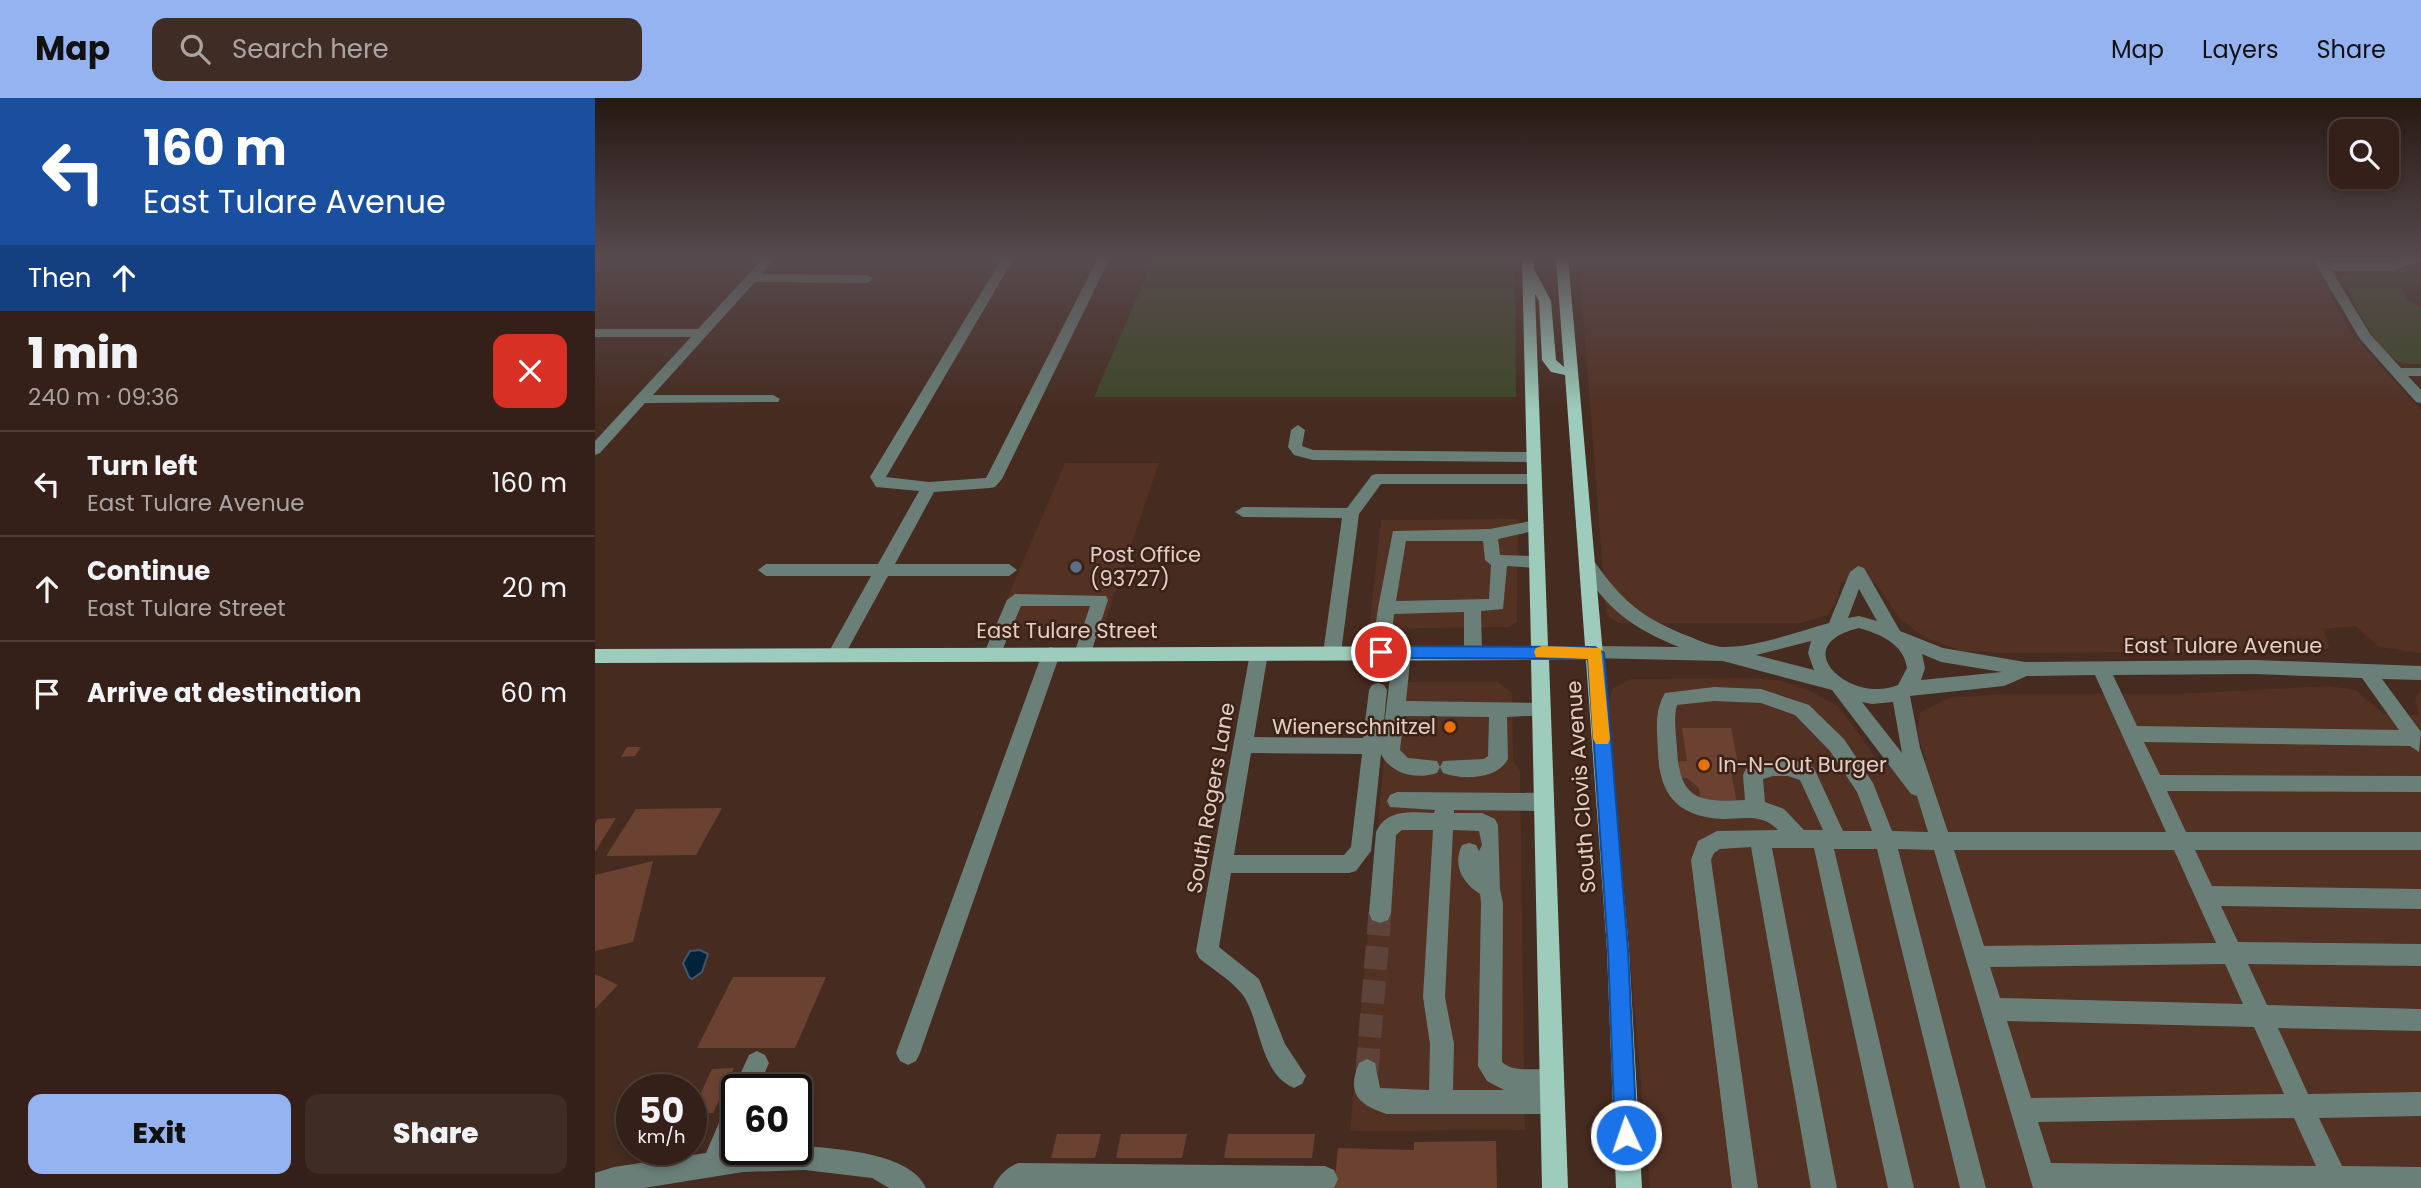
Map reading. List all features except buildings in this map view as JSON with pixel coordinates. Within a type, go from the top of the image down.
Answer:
[{"type":"main road","name":"South Clovis Avenue","points":[[1529,309],[1555,1188]]},
{"type":"main road","points":[[1546,309],[1549,360],[1556,369],[1570,372]]},
{"type":"main road","name":"South Clovis Avenue","points":[[1566,309],[1618,950],[1629,1188]]},
{"type":"main road","name":"East Tulare Street","points":[[595,656],[1540,652]]},
{"type":"main road","name":"East Tulare Avenue","points":[[1540,652],[1595,653]]},
{"type":"street","points":[[597,445],[723,309]]},
{"type":"street","points":[[978,309],[878,477],[881,483],[929,486],[990,483],[997,475],[1079,309]]},
{"type":"street","points":[[2349,309],[2365,336],[2421,399]]},
{"type":"street","points":[[595,333],[701,333]]},
{"type":"street","points":[[2395,372],[2421,372]]},
{"type":"street","points":[[642,399],[773,399]]},
{"type":"street","points":[[1298,430],[1295,447],[1299,452],[1313,456],[1534,457]]},
{"type":"street","points":[[1332,653],[1351,513],[1377,479],[1534,479]]},
{"type":"street","points":[[836,655],[929,486]]},
{"type":"street","points":[[1243,512],[1351,513]]},
{"type":"street","points":[[1381,652],[1399,535],[1490,535],[1536,526]]},
{"type":"street","points":[[1490,535],[1493,560],[1537,562]]},
{"type":"street","points":[[1386,608],[1497,605],[1499,561]]},
{"type":"street","points":[[1588,565],[1617,604],[1636,619],[1722,654]]},
{"type":"street","points":[[766,570],[1009,570]]},
{"type":"street","points":[[1929,801],[1818,662],[1820,638],[1833,627],[1858,572],[1915,662],[1915,673],[1904,691],[1904,730],[1908,749],[1929,801],[2044,1182],[2337,1183],[2421,1180]]},
{"type":"street","points":[[993,653],[1015,600],[1100,600],[1083,654]]},
{"type":"street","points":[[1472,606],[1473,652]]},
{"type":"street","name":"East Tulare Avenue","points":[[1595,653],[1722,654],[1766,647],[1859,622],[1874,625],[1941,655],[1998,662],[2025,669],[2255,667],[2421,673]]},
{"type":"street","points":[[1402,652],[1390,753],[1404,766],[1488,767],[1498,759],[1498,709]]},
{"type":"street","name":"South Rogers Lane","points":[[1259,653],[1207,951],[1251,987],[1276,1052],[1294,1076]]},
{"type":"street","points":[[908,1053],[1051,654]]},
{"type":"street","name":"East Tulare Avenue","points":[[1722,654],[1801,672],[1873,697],[1955,682],[2004,679],[2025,669]]},
{"type":"street","points":[[2101,668],[2337,1183]]},
{"type":"street","points":[[2367,671],[2418,742]]},
{"type":"street","points":[[1222,864],[1349,864],[1361,851],[1378,690]]},
{"type":"street","points":[[1820,839],[1778,817],[1756,810],[1702,807],[1686,801],[1673,789],[1667,763],[1665,707],[1671,698],[1714,694],[1761,696],[1802,710],[1837,745],[1866,789],[1885,840],[1973,1188]]},
{"type":"street","points":[[1396,708],[1542,710]]},
{"type":"street","points":[[2131,734],[2418,742]]},
{"type":"street","points":[[1243,745],[1372,746]]},
{"type":"street","points":[[1756,810],[1751,784],[1753,775],[1774,768],[1799,769],[1807,774],[1901,1188]]},
{"type":"street","points":[[2154,783],[2421,785]]},
{"type":"street","points":[[1397,801],[1444,811],[1478,841],[1492,903],[1490,1066],[1499,1078],[1553,1091]]},
{"type":"street","points":[[1380,913],[1386,832],[1393,824],[1444,811],[1544,802]]},
{"type":"street","points":[[1441,1102],[1442,1044],[1434,997],[1444,811]]},
{"type":"street","points":[[1760,839],[1824,1188]]},
{"type":"street","points":[[1745,1188],[1701,860],[1705,847],[1717,840],[2421,841]]},
{"type":"street","points":[[2205,896],[2421,899]]},
{"type":"street","points":[[1976,957],[2232,953],[2421,955]]},
{"type":"street","points":[[1992,1009],[2421,1020]]},
{"type":"street","points":[[752,1074],[757,1063]]},
{"type":"street","points":[[1367,1072],[1366,1089],[1372,1097],[1387,1102],[1441,1102],[1553,1091]]},
{"type":"street","points":[[2023,1110],[2421,1104]]},
{"type":"street","points":[[714,1165],[721,1149]]},
{"type":"street","points":[[606,1185],[743,1160],[806,1158],[875,1166],[903,1185]]},
{"type":"street","points":[[1006,1188],[1017,1176],[1325,1179]]},
{"type":"shaded area","points":[[1583,309],[2338,309],[2353,335],[2421,410],[2421,653],[2379,647],[2355,626],[2324,629],[2329,648],[2318,651],[1962,651],[1925,638],[1900,619],[1876,584],[1841,582],[1838,598],[1828,615],[1801,623],[1618,623],[1606,614]]},
{"type":"shaded area","points":[[1065,463],[1159,463],[1103,628],[994,629]]},
{"type":"shaded area","points":[[1518,519],[1517,622],[1509,627],[1369,629],[1381,520]]},
{"type":"shaded area","points":[[1752,678],[1782,681],[1808,690],[1838,706],[1883,767],[1926,760],[1917,733],[1920,712],[1948,698],[2001,694],[2175,694],[2330,686],[2355,690],[2384,714],[2419,715],[2415,703],[2417,694],[2421,693],[2421,1188],[1650,1188],[1608,702],[1613,688],[1631,679]]},
{"type":"shaded area","points":[[1391,682],[1498,682],[1512,693],[1513,761],[1520,770],[1525,1130],[1350,1131]]},
{"type":"green space","points":[[1132,309],[1515,309],[1516,397],[1094,397]]},
{"type":"green space","points":[[2357,309],[2421,309],[2421,364],[2394,359]]},
{"type":"water","points":[[700,950],[708,954],[702,972],[692,979],[683,963],[690,951]]},
{"type":"tunnel","points":[[1367,1071],[1380,913]]},
{"type":"slow traffic","points":[[1542,652],[1595,653],[1602,739]]},
{"type":"place","name":"Post Office (93727)","points":[[1076,567]]},
{"type":"place","name":"Wienerschnitzel","points":[[1450,727]]},
{"type":"place","name":"In-N-Out Burger","points":[[1704,765]]},
{"type":"route","points":[[1381,652],[1595,653],[1618,950],[1626,1135]]}]
